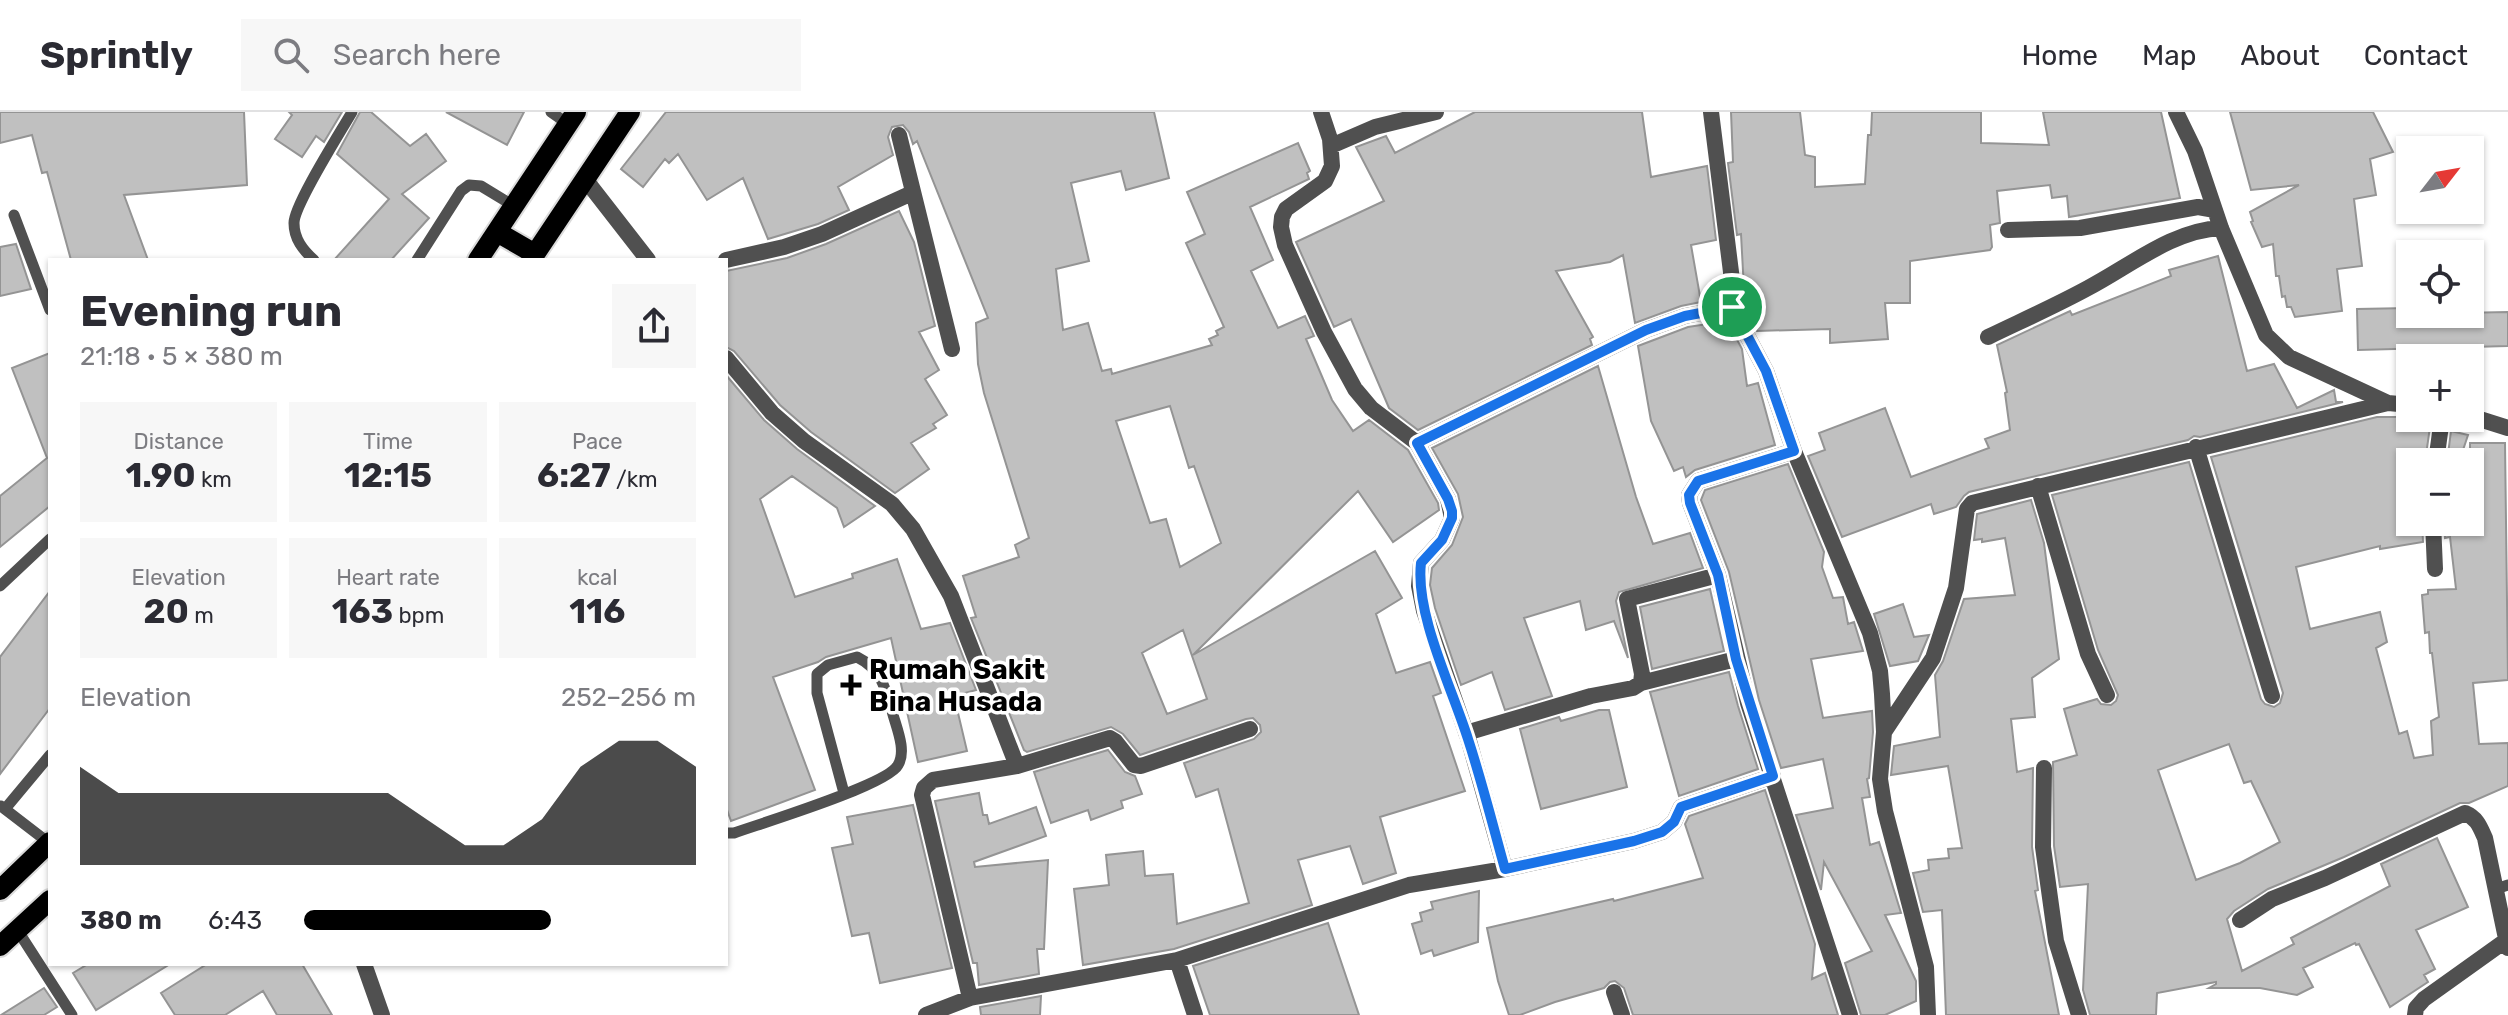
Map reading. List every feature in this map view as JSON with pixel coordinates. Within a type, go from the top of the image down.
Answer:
[{"type":"main road","points":[[497,232],[533,257],[630,112]]},
{"type":"main road","points":[[479,258],[514,206],[565,116]]},
{"type":"main road","points":[[0,890],[48,845]]},
{"type":"main road","points":[[0,946],[48,902]]},
{"type":"street","points":[[1321,112],[1331,146],[1332,166],[1325,181],[1286,209],[1282,217],[1285,245],[1324,332],[1355,389],[1371,408],[1417,443],[1448,499],[1452,518],[1442,540],[1421,563],[1419,586],[1424,611],[1466,733],[1505,869]]},
{"type":"street","points":[[1331,146],[1375,127],[1436,112]]},
{"type":"street","points":[[1711,112],[1733,288],[1732,307],[1766,371],[1794,451],[1870,633],[1880,671],[1884,732],[1880,779],[1885,811],[1926,967],[1928,1015]]},
{"type":"street","points":[[2176,112],[2195,151],[2221,228],[2266,335],[2289,357],[2388,403]]},
{"type":"street","points":[[899,135],[952,349]]},
{"type":"street","points":[[585,179],[646,258]]},
{"type":"street","points":[[728,260],[784,247],[822,234],[912,193]]},
{"type":"street","points":[[2008,230],[2080,228],[2198,207],[2215,210]]},
{"type":"street","points":[[1988,337],[2088,288],[2169,242],[2202,229],[2221,228]]},
{"type":"street","points":[[1417,443],[1646,330],[1685,316],[1732,307]]},
{"type":"street","points":[[728,360],[772,413],[804,441],[892,504],[913,529],[951,596],[1017,766]]},
{"type":"street","points":[[1884,732],[1933,658],[1956,588],[1967,509],[1972,503],[2196,447],[2388,403],[2396,404]]},
{"type":"street","points":[[2484,420],[2508,428]]},
{"type":"street","points":[[2196,447],[2272,696]]},
{"type":"street","points":[[1794,451],[1698,481],[1689,495],[1718,575],[1736,659],[1850,1015]]},
{"type":"street","points":[[2038,486],[2088,654],[2107,695]]},
{"type":"street","points":[[2434,536],[2435,569]]},
{"type":"street","points":[[1641,683],[1642,674],[1627,599],[1718,575]]},
{"type":"street","points":[[1466,733],[1591,696],[1633,688],[1641,683],[1736,659]]},
{"type":"street","points":[[970,998],[922,795],[924,788],[933,780],[1017,766],[1110,738],[1134,765],[1141,766],[1250,729]]},
{"type":"street","points":[[2044,768],[2043,847],[2051,910],[2056,941],[2079,1015]]},
{"type":"street","points":[[926,1015],[970,998],[1177,960],[1409,885],[1505,869],[1634,841],[1662,832],[1674,822],[1681,807],[1773,776]]},
{"type":"street","points":[[2240,920],[2272,899],[2465,813],[2473,816],[2485,838],[2502,887],[2507,942],[2424,999],[2416,1008],[2415,1015]]},
{"type":"street","points":[[1177,960],[1195,1015]]},
{"type":"street","points":[[365,966],[382,1015]]},
{"type":"street","points":[[1614,992],[1622,1015]]},
{"type":"lane","points":[[312,258],[297,239],[295,217],[352,112]]},
{"type":"lane","points":[[418,258],[461,191],[469,185],[481,186],[514,206]]},
{"type":"lane","points":[[14,215],[48,305]]},
{"type":"lane","points":[[0,586],[48,541]]},
{"type":"lane","points":[[728,833],[734,833],[844,793],[889,775],[900,762],[902,753],[883,680],[870,664],[857,657],[828,665],[817,674],[820,707],[844,793]]},
{"type":"lane","points":[[48,757],[3,808],[48,842]]},
{"type":"lane","points":[[18,931],[72,1015]]},
{"type":"building","points":[[0,112],[244,112],[247,185],[124,195],[147,258],[70,258],[47,172],[42,173],[32,135],[0,143]]},
{"type":"building","points":[[289,112],[342,112],[324,142],[316,136],[302,157],[275,139],[292,115]]},
{"type":"building","points":[[360,112],[371,112],[410,146],[426,134],[446,161],[402,194],[429,218],[393,258],[336,258],[389,199],[337,154]]},
{"type":"building","points":[[446,112],[524,112],[507,145]]},
{"type":"building","points":[[666,112],[1154,112],[1169,178],[1126,190],[1121,171],[1071,183],[1089,261],[1056,269],[1063,330],[1088,323],[1102,371],[1111,369],[1112,374],[1212,345],[1209,339],[1218,335],[1216,331],[1224,327],[1186,243],[1205,234],[1187,192],[1298,143],[1310,171],[1307,173],[1309,179],[1250,207],[1273,260],[1251,271],[1278,328],[1305,316],[1314,336],[1306,339],[1332,400],[1353,431],[1369,420],[1408,450],[1439,510],[1393,542],[1358,491],[1193,655],[1375,551],[1402,598],[1376,614],[1396,673],[1430,662],[1441,693],[1433,696],[1465,791],[1380,817],[1396,873],[1363,884],[1350,846],[1298,860],[1312,905],[1174,949],[1083,965],[1074,889],[1109,885],[1106,855],[1143,851],[1145,876],[1173,874],[1177,924],[1249,903],[1218,789],[1196,797],[1184,763],[1254,739],[1261,732],[1260,725],[1253,718],[1246,719],[1140,755],[1123,734],[1111,727],[1027,752],[1024,750],[971,618],[976,617],[963,576],[1019,557],[1015,545],[1029,538],[978,364],[976,323],[988,318],[917,141],[913,144],[903,125],[892,127],[888,137],[893,155],[838,187],[849,210],[818,224],[768,239],[743,178],[707,200],[678,154],[669,163],[665,159],[643,187],[621,169]],"holes":[[[1170,406],[1189,468],[1194,466],[1221,543],[1180,567],[1166,519],[1150,523],[1116,421]],[[1183,630],[1207,699],[1167,714],[1142,653]]]},
{"type":"building","points":[[1475,112],[1642,112],[1651,177],[1707,166],[1716,240],[1691,245],[1701,302],[1635,323],[1623,255],[1610,262],[1556,271],[1593,337],[1590,339],[1592,345],[1418,430],[1389,408],[1351,319],[1334,327],[1296,242],[1384,201],[1356,147],[1386,136],[1395,153]]},
{"type":"building","points":[[1731,112],[1800,112],[1805,155],[1815,157],[1815,187],[1865,184],[1872,112],[1981,112],[1981,143],[2049,145],[2043,112],[2161,112],[2180,198],[2069,217],[2067,196],[2052,198],[2050,185],[1997,191],[2000,223],[1990,225],[1990,250],[1910,261],[1910,303],[1885,303],[1888,339],[1830,343],[1830,329],[1757,331],[1745,308],[1741,234],[1737,235],[1728,163],[1733,162]]},
{"type":"building","points":[[2230,112],[2373,112],[2393,152],[2370,159],[2376,195],[2354,199],[2362,266],[2337,269],[2342,311],[2295,317],[2291,307],[2287,307],[2279,276],[2276,276],[2273,244],[2262,247],[2250,212],[2299,185],[2251,190]]},
{"type":"building","points":[[899,211],[914,242],[935,326],[919,332],[939,370],[925,379],[947,415],[933,424],[936,428],[911,443],[929,469],[895,493],[811,432],[780,405],[734,351],[728,348],[728,271],[787,258]]},
{"type":"building","points":[[16,244],[31,289],[0,296],[0,247]]},
{"type":"building","points":[[2218,256],[2247,371],[2274,364],[2297,408],[2334,390],[2336,402],[2343,402],[1969,492],[1956,507],[1934,514],[1931,504],[1842,537],[1808,456],[1825,450],[1819,433],[1885,408],[1911,477],[1989,448],[1985,439],[2010,430],[2007,392],[1997,345],[2070,311],[2072,315],[2171,276],[2169,270]]},
{"type":"building","points":[[2396,308],[2396,328],[2484,328],[2484,312],[2508,312],[2508,346],[2396,344],[2396,349],[2358,350],[2357,309]]},
{"type":"building","points":[[1727,321],[1742,349],[1747,386],[1758,383],[1775,445],[1695,470],[1686,477],[1683,467],[1674,471],[1651,421],[1638,346],[1688,327]]},
{"type":"building","points":[[48,354],[48,508],[0,547],[0,496],[47,458],[12,368]]},
{"type":"building","points":[[1598,366],[1653,544],[1690,533],[1703,568],[1619,592],[1616,601],[1628,658],[1614,621],[1586,630],[1580,601],[1524,618],[1552,696],[1505,710],[1492,672],[1461,685],[1435,608],[1430,585],[1432,568],[1452,545],[1463,517],[1458,494],[1432,448]]},
{"type":"building","points":[[728,377],[764,420],[797,449],[875,506],[844,527],[837,508],[792,476],[760,499],[795,597],[853,578],[852,574],[897,559],[921,629],[950,623],[976,690],[954,696],[967,751],[918,762],[891,638],[773,677],[815,790],[731,821],[728,813]]},
{"type":"building","points":[[2377,417],[2396,417],[2396,432],[2429,432],[2427,448],[2396,448],[2396,536],[2423,536],[2423,542],[2380,549],[2380,546],[2296,567],[2310,629],[2380,612],[2387,642],[2376,648],[2399,734],[2407,731],[2414,758],[2433,755],[2431,721],[2439,717],[2422,595],[2428,594],[2428,590],[2456,589],[2450,537],[2445,536],[2484,536],[2484,448],[2470,448],[2470,443],[2505,443],[2508,680],[2473,683],[2479,744],[2508,743],[2508,786],[2469,803],[2460,803],[2268,889],[2227,919],[2242,971],[2294,944],[2291,938],[2390,886],[2381,864],[2437,838],[2468,907],[2416,930],[2435,969],[2424,975],[2428,982],[2390,1007],[2359,944],[2355,943],[2303,968],[2313,987],[2297,995],[2260,988],[2209,988],[2216,982],[2157,993],[2156,1015],[2090,1015],[2083,990],[2088,884],[2060,887],[2054,846],[2053,762],[2077,755],[2064,709],[2097,699],[2101,704],[2111,705],[2118,695],[2098,650],[2052,495],[2189,462],[2261,699],[2274,707],[2280,703],[2283,693],[2211,457]],"holes":[[[2229,744],[2244,783],[2251,781],[2280,842],[2240,863],[2196,880],[2158,770]]]},
{"type":"building","points":[[2451,432],[2468,435],[2464,448],[2449,448]]},
{"type":"building","points":[[1788,464],[1824,552],[1822,567],[1833,598],[1843,597],[1848,624],[1854,622],[1863,651],[1811,659],[1823,718],[1872,711],[1873,732],[1867,779],[1870,797],[1862,798],[1870,845],[1879,842],[1901,913],[1885,915],[1916,981],[1916,1001],[1885,1015],[1861,1015],[1845,963],[1872,951],[1824,862],[1821,890],[1796,815],[1833,808],[1823,759],[1781,768],[1759,700],[1729,572],[1701,500],[1705,490]]},
{"type":"building","points":[[2031,500],[2044,543],[2059,659],[2032,678],[2035,717],[2011,719],[2017,772],[2033,768],[2032,847],[2038,890],[2035,891],[2059,1015],[1946,1015],[1942,910],[1923,912],[1913,873],[1929,870],[1928,860],[1949,858],[1948,849],[1962,848],[1948,766],[1891,775],[1894,746],[1940,737],[1935,675],[1943,661],[1964,599],[2015,595],[2005,538],[1982,542],[1982,539],[1974,540],[1977,514]]},
{"type":"building","points":[[1710,589],[1724,651],[1652,669],[1640,607]]},
{"type":"building","points":[[48,594],[48,711],[0,774],[0,657]]},
{"type":"building","points":[[1903,604],[1914,637],[1929,635],[1918,661],[1890,666],[1874,614]]},
{"type":"building","points":[[1729,672],[1758,769],[1679,796],[1650,692]]},
{"type":"building","points":[[1609,710],[1627,787],[1541,809],[1520,729],[1559,717],[1561,721]]},
{"type":"building","points":[[1108,750],[1125,772],[1135,776],[1142,794],[1121,801],[1123,808],[1091,820],[1088,810],[1051,823],[1034,772]]},
{"type":"building","points":[[1765,790],[1815,944],[1812,979],[1825,973],[1838,1015],[1633,1015],[1624,988],[1615,981],[1604,988],[1520,1015],[1509,1015],[1487,928],[1703,878],[1685,824],[1689,816]]},
{"type":"building","points":[[979,793],[983,815],[987,815],[989,824],[1036,807],[1046,836],[974,862],[975,867],[1048,860],[1044,949],[1037,949],[1039,974],[979,985],[977,963],[973,963],[935,801]]},
{"type":"building","points":[[913,805],[952,968],[880,983],[869,933],[852,936],[832,848],[853,844],[847,817]]},
{"type":"building","points":[[1479,891],[1478,942],[1434,956],[1432,950],[1421,954],[1412,924],[1422,921],[1420,913],[1433,909],[1431,902]]},
{"type":"building","points":[[1328,923],[1359,1015],[1210,1015],[1193,966]]},
{"type":"building","points":[[85,966],[167,966],[96,1010],[73,973]]},
{"type":"building","points":[[204,966],[303,966],[332,1015],[277,1015],[263,991],[225,1015],[175,1015],[161,993]]},
{"type":"building","points":[[44,988],[57,1007],[44,1015],[1,1015]]},
{"type":"building","points":[[1041,996],[1040,1015],[981,1015],[980,1007]]},
{"type":"place","name":"Rumah Sakit Bina Husada","points":[[851,685]]},
{"type":"route","points":[[1732,307],[1766,371],[1794,451],[1698,481],[1689,495],[1718,575],[1748,703],[1773,776],[1681,807],[1674,822],[1662,832],[1505,869],[1469,741],[1424,611],[1419,586],[1421,563],[1442,540],[1452,511],[1417,443],[1646,330],[1685,316],[1732,307]]}]
